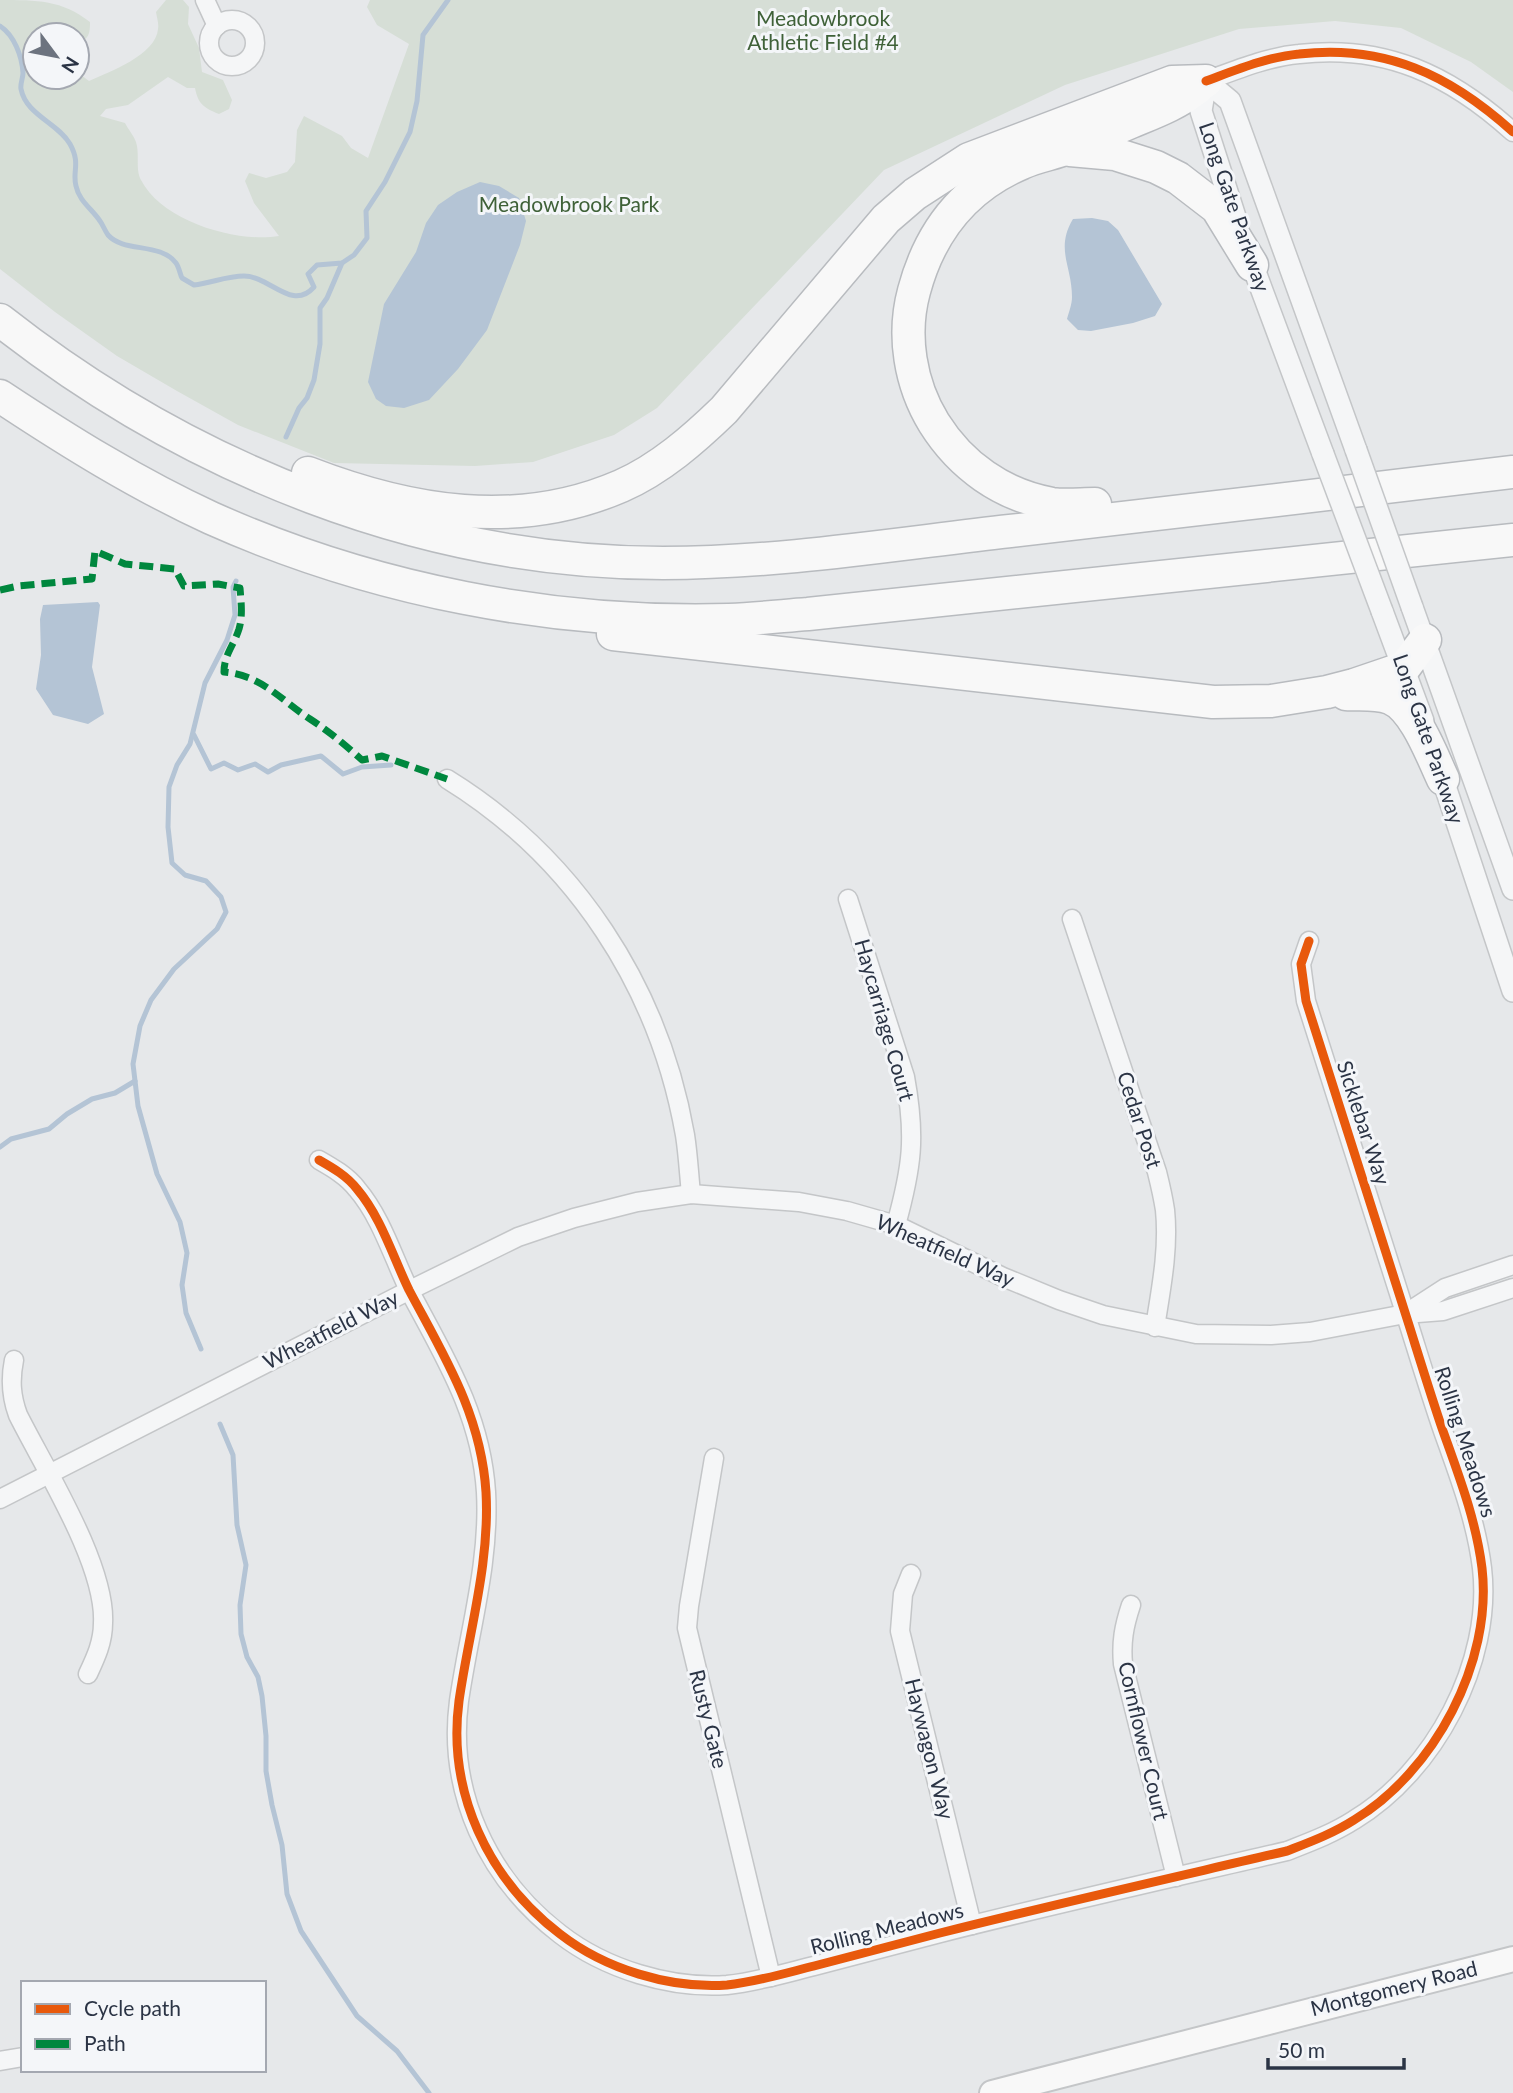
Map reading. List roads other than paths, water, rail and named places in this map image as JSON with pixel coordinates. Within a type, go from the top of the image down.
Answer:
[{"type":"highway","points":[[1206,80],[1179,102],[1065,149],[1022,163],[981,186],[954,208],[920,269],[910,306],[908,343],[915,380],[925,408],[962,460],[989,481],[1021,495],[1054,504],[1268,502]]},
{"type":"highway","points":[[0,313],[102,382],[171,416],[325,480],[389,500],[452,512],[512,513],[567,504],[621,486],[658,465],[699,435],[724,410],[879,226],[940,176],[969,159],[1007,143],[1172,82],[1206,80]]},
{"type":"highway","points":[[1065,149],[1115,154],[1156,167],[1178,178],[1217,208],[1252,265]]},
{"type":"highway","points":[[0,320],[97,390],[163,429],[234,465],[317,500],[383,522],[472,544],[595,561],[664,563],[805,554],[1513,472]]},
{"type":"highway","points":[[0,396],[67,441],[132,479],[212,518],[296,551],[369,575],[459,596],[527,608],[590,615],[729,620],[1513,540]]},
{"type":"highway","points":[[459,596],[550,624],[670,642],[1213,702],[1272,701],[1327,692],[1404,668],[1425,640]]},
{"type":"highway","points":[[1327,692],[1382,695],[1398,702],[1414,720],[1443,779]]},
{"type":"main road","name":"Montgomery Road","points":[[992,2093],[1513,1959]]},
{"type":"street","points":[[205,0],[216,26]]},
{"type":"street","points":[[1206,80],[1260,62],[1297,54],[1366,54],[1407,64],[1435,76],[1467,95],[1513,132]]},
{"type":"street","name":"Long Gate Parkway","points":[[1206,80],[1201,111],[1252,265],[1404,668],[1513,990]]},
{"type":"street","name":"Long Gate Parkway","points":[[1206,80],[1230,101],[1513,889]]},
{"type":"street","points":[[447,779],[506,820],[571,884],[626,967],[647,1009],[664,1053],[685,1137],[691,1194]]},
{"type":"street","name":"Haycarriage Court","points":[[848,899],[902,1065],[910,1105],[913,1128],[908,1182],[895,1225]]},
{"type":"street","name":"Cedar Post","points":[[1072,919],[1157,1172],[1165,1210],[1166,1246],[1155,1327]]},
{"type":"street","name":"Sicklebar Way","points":[[1309,941],[1301,964],[1306,1001],[1405,1314]]},
{"type":"street","name":"Rolling Meadows","points":[[319,1160],[340,1172],[366,1200],[462,1389],[481,1453],[486,1487],[487,1530],[459,1703],[457,1738],[461,1776],[470,1815],[486,1851],[509,1887],[537,1917],[568,1941],[600,1959],[635,1972],[697,1985],[728,1985],[771,1977],[972,1925],[1287,1851],[1324,1837],[1356,1819],[1386,1797],[1432,1746],[1454,1710],[1479,1638],[1483,1591],[1482,1568],[1470,1505],[1405,1314]]},
{"type":"street","name":"Wheatfield Way","points":[[0,1499],[518,1237],[573,1218],[637,1202],[691,1194],[799,1202],[847,1211],[895,1225],[1003,1277],[1059,1300],[1103,1315],[1196,1334],[1271,1335],[1348,1326],[1405,1314],[1443,1311],[1513,1288]]},
{"type":"street","name":"Wheatfield Way","points":[[1405,1314],[1445,1287],[1513,1265]]},
{"type":"street","points":[[13,1360],[12,1398],[18,1415],[82,1540],[98,1588],[104,1620],[102,1640],[88,1674]]},
{"type":"street","name":"Rusty Gate","points":[[714,1458],[687,1628],[771,1977]]},
{"type":"street","name":"Haywagon Way","points":[[911,1574],[902,1594],[900,1631],[972,1925]]},
{"type":"street","name":"Cornflower Court","points":[[1132,1605],[1124,1627],[1124,1664],[1175,1877]]},
{"type":"street","points":[[0,2061],[21,2057]]},
{"type":"water","points":[[480,182],[499,186],[519,198],[526,221],[520,245],[487,330],[458,369],[429,400],[404,408],[386,406],[376,399],[368,382],[384,304],[416,252],[426,223],[438,205],[457,192]]},
{"type":"water","points":[[1073,219],[1108,221],[1118,230],[1162,304],[1155,316],[1091,331],[1078,330],[1067,319],[1072,297],[1065,239]]},
{"type":"water","points":[[98,602],[100,605],[92,667],[104,714],[88,724],[53,715],[36,689],[41,655],[40,619],[43,605]]},
{"type":"waterway","points":[[0,26],[13,40],[19,53],[24,98],[29,106],[58,130],[70,144],[76,162],[75,181],[78,191],[108,235],[123,244],[161,252],[177,265],[182,278],[194,285],[231,277],[254,277],[289,295],[297,296],[306,294],[314,287],[308,274],[317,265],[342,263],[354,255],[367,238],[366,211],[385,182],[410,132],[417,101],[423,35],[448,0]]},
{"type":"waterway","points":[[286,437],[314,380],[320,344],[320,308],[342,263]]},
{"type":"waterway","points":[[201,1349],[186,1313],[182,1285],[187,1253],[180,1222],[157,1174],[138,1106],[133,1064],[140,1026],[151,1000],[174,969],[217,929],[226,912],[221,897],[206,881],[185,875],[172,863],[168,827],[169,787],[177,765],[190,744],[205,683],[227,640],[235,615],[233,587],[236,581]]},
{"type":"waterway","points":[[194,735],[211,769],[224,763],[238,770],[255,764],[268,772],[281,765],[321,756],[343,774],[362,767],[391,765]]},
{"type":"waterway","points":[[0,1147],[11,1139],[49,1129],[92,1099],[115,1093],[135,1081]]},
{"type":"waterway","points":[[220,1424],[233,1455],[237,1525],[246,1565],[240,1605],[241,1634],[247,1657],[258,1677],[262,1696],[266,1771],[282,1845],[287,1894],[301,1931],[357,2016],[397,2051],[429,2093]]},
{"type":"park label","name":"Meadowbrook Athletic Field #4","points":[[823,31]]},
{"type":"park label","name":"Meadowbrook Park","points":[[569,205]]}]
